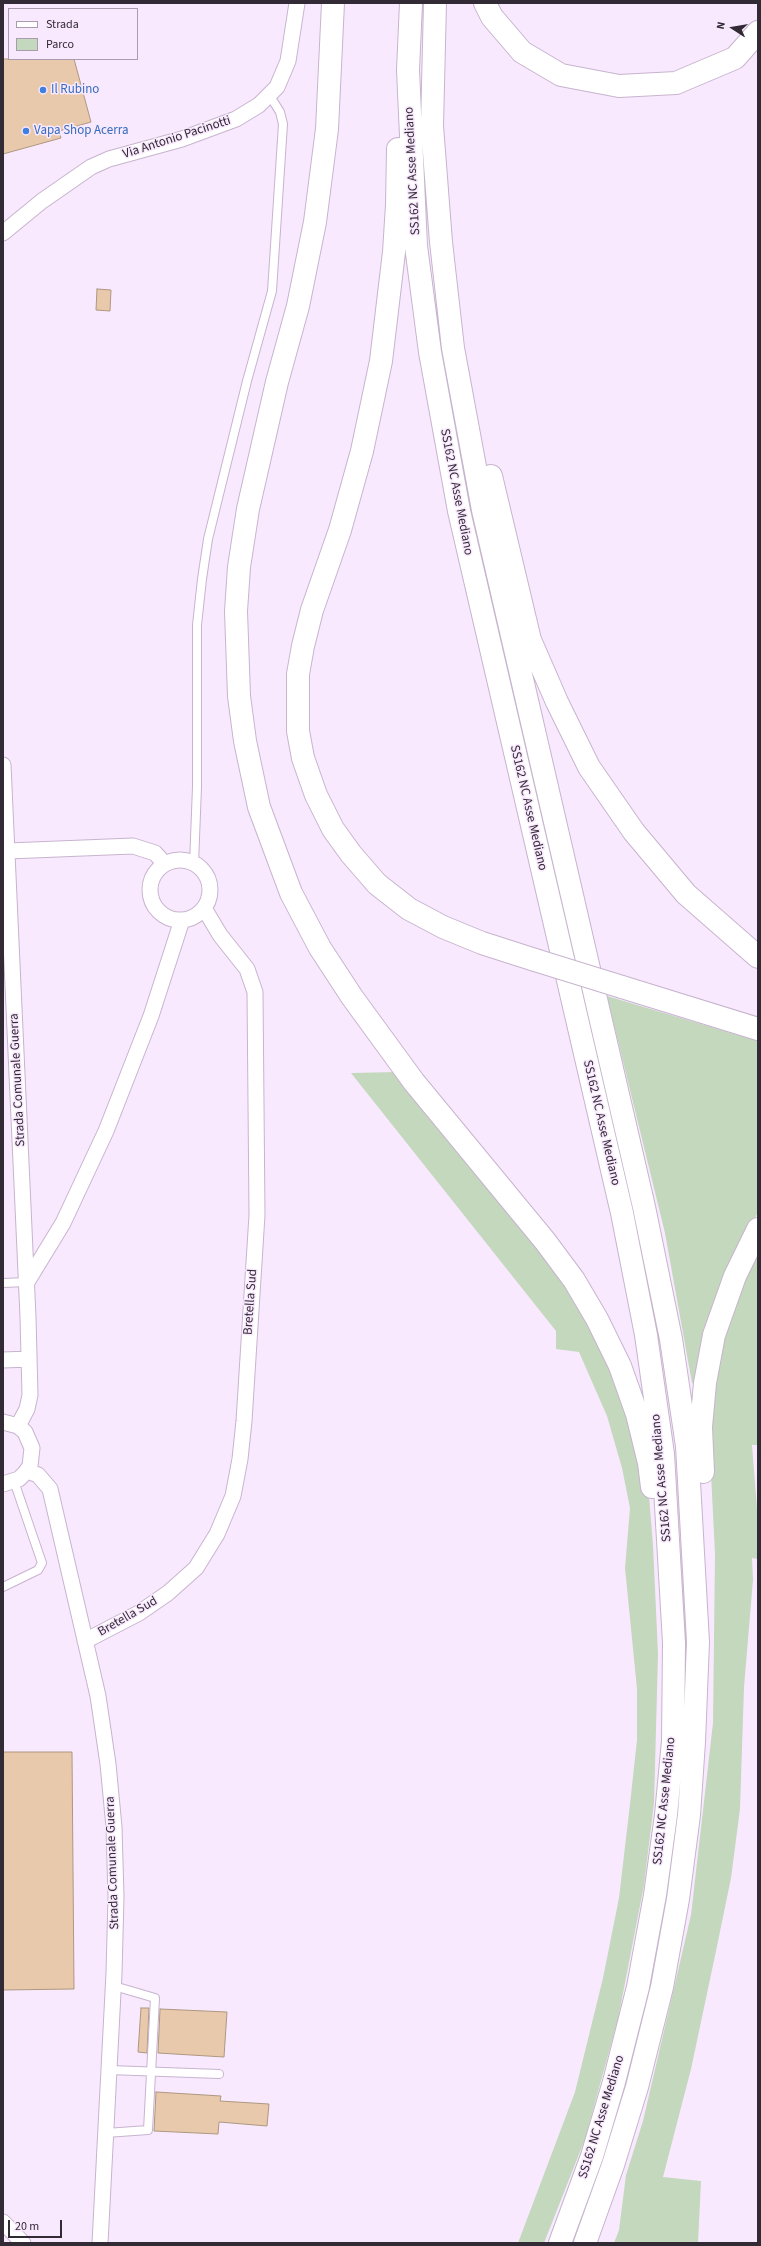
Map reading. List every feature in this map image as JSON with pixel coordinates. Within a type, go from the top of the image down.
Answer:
[{"type":"highway","points":[[333,3],[327,128],[315,222],[298,306],[278,382],[248,509],[239,567],[236,612],[236,654],[239,696],[246,748],[259,807],[269,838],[291,893],[320,948],[352,997],[414,1082],[545,1241],[574,1280],[597,1319],[620,1366],[637,1414],[649,1463],[674,1642]]},
{"type":"highway","name":"SS162 NC Asse Mediano","points":[[411,3],[408,70],[416,246],[430,352],[459,511],[622,1213],[646,1335],[663,1454],[674,1642],[673,1741],[666,1815],[655,1895],[638,1987],[614,2082],[592,2156],[560,2243]]},
{"type":"highway","name":"SS162 NC Asse Mediano","points":[[435,3],[432,126],[441,242],[453,348],[483,510],[644,1207],[671,1340],[687,1446],[698,1642],[694,1742],[689,1815],[678,1899],[664,1979],[637,2087],[586,2242]]},
{"type":"highway","points":[[485,3],[492,17],[522,52],[561,74],[619,86],[676,83],[735,58],[758,32]]},
{"type":"highway","points":[[408,70],[398,143],[397,205],[394,252],[381,361],[362,451],[340,530],[312,610],[298,674],[298,731],[303,758],[316,795],[333,829],[351,854],[377,884],[409,908],[443,927],[482,943],[758,1030]]},
{"type":"highway","points":[[453,348],[474,407],[530,640],[557,702],[589,767],[634,832],[686,894],[758,957]]},
{"type":"highway","points":[[698,1642],[706,1549],[701,1427],[705,1383],[714,1335],[735,1276],[758,1229]]},
{"type":"street","name":"Via Antonio Pacinotti","points":[[3,233],[42,200],[91,167],[109,159],[182,139],[236,119],[259,105],[270,96],[277,87],[288,61],[297,3]]},
{"type":"street","name":"Strada Comunale Guerra","points":[[3,766],[27,1282],[30,1395],[27,1409],[18,1426]]},
{"type":"street","points":[[8,851],[133,846],[155,853],[165,864]]},
{"type":"street","points":[[175,860],[194,864],[202,870],[208,879],[209,894],[204,908],[196,916],[182,920],[169,919],[160,914],[154,907],[150,898],[152,879],[157,870],[165,864],[175,860]]},
{"type":"street","name":"Bretella Sud","points":[[85,1641],[139,1613],[168,1594],[196,1568],[217,1534],[233,1496],[240,1459],[244,1421],[257,1215],[255,992],[247,969],[220,935],[204,908]]},
{"type":"street","points":[[27,1282],[63,1223],[106,1130],[151,1016],[182,920]]},
{"type":"street","points":[[3,1360],[29,1359]]},
{"type":"street","points":[[3,1422],[18,1426],[25,1432],[32,1448],[31,1461],[14,1479]]},
{"type":"street","name":"Strada Comunale Guerra","points":[[14,1479],[30,1472],[38,1475],[50,1488],[98,1696],[108,1764],[114,1827],[116,1897],[114,1986],[100,2243]]},
{"type":"street","points":[[3,2222],[23,2243]]},
{"type":"lane","points":[[194,864],[198,788],[197,625],[202,578],[208,539],[247,381],[272,291],[283,124],[280,112],[270,96]]},
{"type":"lane","points":[[3,1283],[27,1282]]},
{"type":"lane","points":[[3,1587],[38,1570],[42,1563],[14,1479]]},
{"type":"lane","points":[[106,2133],[148,2130],[155,1998],[114,1986]]},
{"type":"lane","points":[[109,2070],[219,2074]]},
{"type":"green space","points":[[607,996],[758,1041],[758,1212],[728,1272],[697,1384],[692,1383],[665,1233]]},
{"type":"green space","points":[[398,1072],[560,1274],[607,1351],[648,1484],[653,1545],[658,1654],[654,1803],[644,1885],[618,2019],[585,2139],[544,2243],[518,2243],[575,2092],[603,1978],[619,1898],[630,1804],[637,1740],[637,1689],[625,1568],[630,1508],[622,1468],[607,1416],[579,1352],[556,1349],[556,1331],[351,1073]]},
{"type":"green space","points":[[758,1247],[758,1445],[752,1445],[758,1522],[758,1559],[752,1558],[753,1580],[744,1687],[740,1809],[731,1878],[716,1951],[691,2069],[663,2177],[701,2181],[698,2243],[614,2243],[619,2230],[626,2175],[643,2121],[691,1915],[713,1723],[715,1554],[709,1433],[715,1384],[727,1323]]},
{"type":"building","name":"Il Rubino","points":[[3,59],[74,60],[91,122],[59,131],[61,138],[3,154]]},
{"type":"building","points":[[97,289],[111,290],[110,311],[96,310]]},
{"type":"building","points":[[3,1752],[72,1752],[74,1989],[3,1990]]},
{"type":"building","points":[[141,2008],[149,2008],[147,2053],[138,2052]]},
{"type":"building","points":[[160,2009],[227,2012],[224,2057],[158,2053]]},
{"type":"building","points":[[156,2092],[221,2096],[220,2101],[269,2104],[267,2126],[219,2122],[218,2134],[154,2131]]},
{"type":"place","name":"Il Rubino","points":[[43,90]]},
{"type":"place","name":"Vapa Shop Acerra","points":[[26,131]]}]
